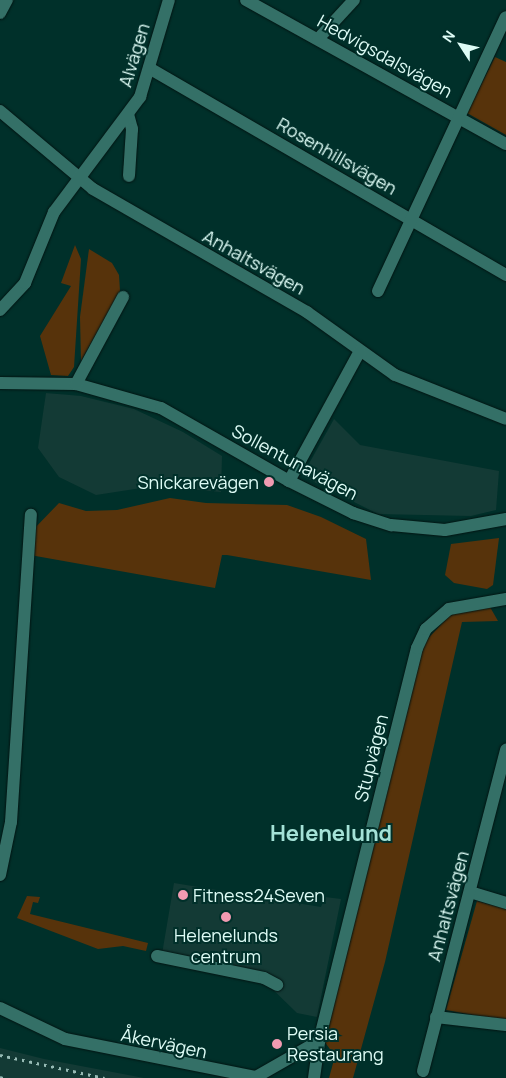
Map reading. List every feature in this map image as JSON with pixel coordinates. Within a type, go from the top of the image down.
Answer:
[{"type":"street","points":[[0,13],[7,0]]},
{"type":"street","name":"Alvägen","points":[[129,176],[132,129],[128,114],[140,97],[169,0]]},
{"type":"street","name":"Hedvigsdalsvägen","points":[[246,0],[506,144]]},
{"type":"street","points":[[318,39],[354,0]]},
{"type":"street","points":[[378,291],[414,220],[459,117],[506,17]]},
{"type":"street","name":"Rosenhillsvägen","points":[[149,68],[506,275]]},
{"type":"street","name":"Anhaltsvägen","points":[[0,111],[77,178],[307,312],[395,375],[506,419]]},
{"type":"street","points":[[0,310],[25,283],[54,212],[77,178],[128,114]]},
{"type":"street","points":[[76,384],[123,297]]},
{"type":"street","points":[[289,481],[360,351]]},
{"type":"street","name":"Sollentunavägen","points":[[0,383],[76,384],[161,408],[289,481],[354,514],[417,530],[506,519]]},
{"type":"street","points":[[0,875],[11,822],[31,515]]},
{"type":"street","name":"Stupvägen","points":[[314,1078],[319,1041],[416,648],[426,629],[449,609],[506,599]]},
{"type":"street","name":"Anhaltsvägen","points":[[423,1071],[503,772],[506,750]]},
{"type":"street","points":[[470,892],[506,903]]},
{"type":"street","points":[[157,956],[264,978],[277,985]]},
{"type":"street","name":"Åkervägen","points":[[0,1008],[65,1039],[256,1078],[319,1041]]},
{"type":"street","points":[[436,1018],[506,1025]]},
{"type":"shaded area","points":[[495,57],[506,62],[506,135],[467,113]]},
{"type":"shaded area","points":[[75,245],[81,259],[74,367],[68,376],[51,375],[40,336],[71,286],[61,283]]},
{"type":"shaded area","points":[[89,249],[112,263],[119,275],[120,291],[81,361],[80,317]]},
{"type":"shaded area","points":[[46,393],[81,396],[134,409],[183,432],[222,456],[221,492],[154,486],[96,495],[59,477],[38,448]]},
{"type":"shaded area","points":[[334,419],[360,445],[499,471],[496,510],[471,516],[378,514],[302,476]]},
{"type":"shaded area","points":[[170,498],[206,503],[287,505],[321,517],[366,539],[371,580],[222,555],[215,588],[30,555],[30,533],[59,503],[86,511],[117,510]]},
{"type":"shaded area","points":[[499,538],[493,585],[487,589],[454,583],[445,575],[451,544]]},
{"type":"shaded area","points":[[490,607],[498,621],[462,622],[385,962],[353,1078],[329,1078],[335,1056],[324,1041],[420,647],[451,614]]},
{"type":"shaded area","points":[[174,883],[321,907],[325,897],[341,899],[317,1017],[297,1013],[263,980],[161,960]]},
{"type":"shaded area","points":[[27,896],[40,897],[38,903],[33,902],[30,914],[148,943],[146,951],[123,946],[98,949],[17,918]]},
{"type":"shaded area","points":[[477,901],[506,909],[506,1021],[446,1010]]},
{"type":"shaded area","points":[[0,1048],[44,1059],[144,1078],[0,1078]]},
{"type":"railway","points":[[0,1055],[105,1078]]},
{"type":"place","name":"Snickarevägen","points":[[269,482]]},
{"type":"place","name":"Fitness24Seven","points":[[183,895]]},
{"type":"place","name":"Helenelunds centrum","points":[[226,917]]},
{"type":"place","name":"Persia Restaurang","points":[[277,1044]]},
{"type":"district","name":"Helenelund","points":[[331,834]]}]
